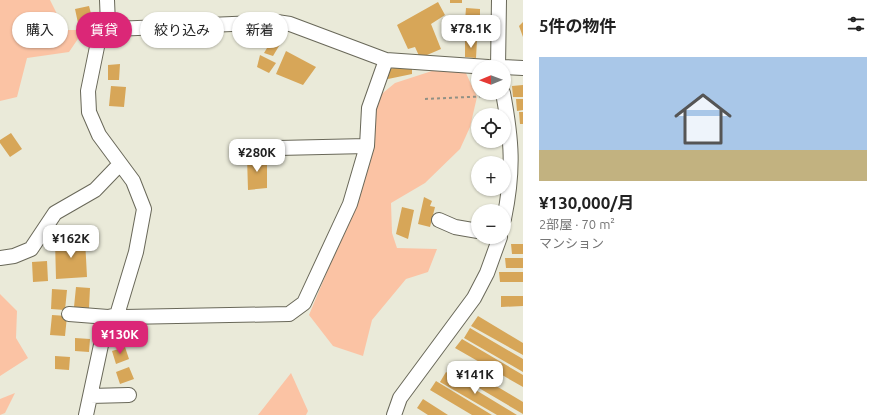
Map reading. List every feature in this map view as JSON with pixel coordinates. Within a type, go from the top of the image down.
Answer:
[{"type":"street","points":[[107,0],[108,12]]},
{"type":"street","points":[[498,60],[499,0]]},
{"type":"street","points":[[132,28],[277,22],[290,24],[386,60],[471,66]]},
{"type":"street","points":[[86,415],[101,345],[117,315],[136,252],[144,209],[133,181],[99,135],[89,112],[88,91],[97,48]]},
{"type":"street","points":[[69,314],[108,318],[117,315],[124,317],[289,314],[304,303],[350,204],[367,146],[369,108],[386,60]]},
{"type":"street","points":[[511,67],[523,68]]},
{"type":"street","points":[[504,100],[510,134],[512,160],[510,193],[507,204]]},
{"type":"street","points":[[278,148],[367,146]]},
{"type":"street","points":[[0,258],[14,256],[31,249],[55,213],[95,190],[120,164]]},
{"type":"street","points":[[439,220],[455,227],[471,230]]},
{"type":"street","points":[[394,415],[400,398],[474,298],[487,273],[497,244]]},
{"type":"street","points":[[90,396],[129,395]]},
{"type":"path","points":[[426,99],[471,96]]},
{"type":"shaded area","points":[[0,0],[50,0],[56,12],[12,12],[12,48],[68,48],[68,30],[76,30],[76,42],[69,52],[27,58],[17,97],[0,101]]},
{"type":"shaded area","points":[[435,70],[465,71],[471,84],[471,100],[476,100],[474,108],[471,108],[470,127],[460,149],[425,183],[391,203],[392,233],[397,248],[437,249],[428,272],[406,279],[372,320],[363,356],[333,346],[309,315],[354,207],[378,97],[395,83]]},
{"type":"shaded area","points":[[0,294],[17,311],[16,338],[28,358],[0,376]]},
{"type":"shaded area","points":[[291,373],[308,411],[306,415],[258,415]]},
{"type":"shaded area","points":[[15,393],[5,413],[0,415],[0,399]]},
{"type":"building","points":[[450,0],[462,0],[462,3],[450,3]]},
{"type":"building","points":[[438,2],[445,15],[431,24],[441,49],[420,58],[415,47],[408,49],[397,25]]},
{"type":"building","points":[[89,6],[91,12],[76,12],[76,14],[75,9]]},
{"type":"building","points":[[466,8],[480,9],[480,35],[464,34]]},
{"type":"building","points":[[523,22],[523,37],[519,26]]},
{"type":"building","points":[[465,40],[477,40],[476,58],[465,57]]},
{"type":"building","points":[[267,48],[278,48],[273,56],[264,53]]},
{"type":"building","points":[[286,51],[316,67],[303,85],[276,74]]},
{"type":"building","points":[[260,55],[276,63],[269,73],[257,67]]},
{"type":"building","points":[[120,64],[119,80],[108,80],[108,65]]},
{"type":"building","points":[[412,65],[412,74],[388,79],[388,69]]},
{"type":"building","points":[[523,85],[523,97],[513,97],[512,86]]},
{"type":"building","points":[[111,86],[126,87],[124,107],[109,106]]},
{"type":"building","points":[[516,99],[523,99],[523,110],[517,111]]},
{"type":"building","points":[[519,112],[523,112],[523,124],[520,124]]},
{"type":"building","points":[[11,133],[22,149],[10,157],[0,143],[0,140]]},
{"type":"building","points":[[267,156],[267,188],[248,190],[247,157]]},
{"type":"building","points":[[424,197],[432,201],[430,206],[435,207],[430,227],[418,224]]},
{"type":"building","points":[[402,207],[414,210],[408,239],[396,234]]},
{"type":"building","points":[[85,239],[87,277],[56,279],[55,240]]},
{"type":"building","points":[[511,244],[523,244],[523,254],[512,254]]},
{"type":"building","points":[[505,258],[523,258],[523,268],[506,268]]},
{"type":"building","points":[[47,261],[48,281],[33,282],[32,262]]},
{"type":"building","points":[[499,272],[523,272],[523,282],[500,282]]},
{"type":"building","points":[[76,287],[90,288],[89,308],[74,307]]},
{"type":"building","points":[[52,289],[67,290],[65,310],[51,309]]},
{"type":"building","points":[[501,296],[523,296],[523,306],[501,307]]},
{"type":"building","points":[[52,315],[67,316],[65,336],[50,335]]},
{"type":"building","points":[[478,316],[523,343],[523,355],[471,326]]},
{"type":"building","points":[[470,328],[523,359],[523,372],[464,338]]},
{"type":"building","points":[[75,338],[90,339],[89,352],[75,351]]},
{"type":"building","points":[[462,339],[523,375],[523,387],[455,348]]},
{"type":"building","points":[[125,347],[129,359],[116,364],[112,351]]},
{"type":"building","points":[[55,356],[70,357],[69,370],[55,369]]},
{"type":"building","points":[[456,362],[523,402],[523,414],[450,371]]},
{"type":"building","points":[[129,367],[134,379],[120,384],[116,372]]},
{"type":"building","points":[[446,372],[517,415],[497,415],[440,382]]},
{"type":"building","points":[[436,381],[492,415],[472,415],[430,390]]},
{"type":"building","points":[[423,399],[448,415],[428,415],[417,408]]}]
